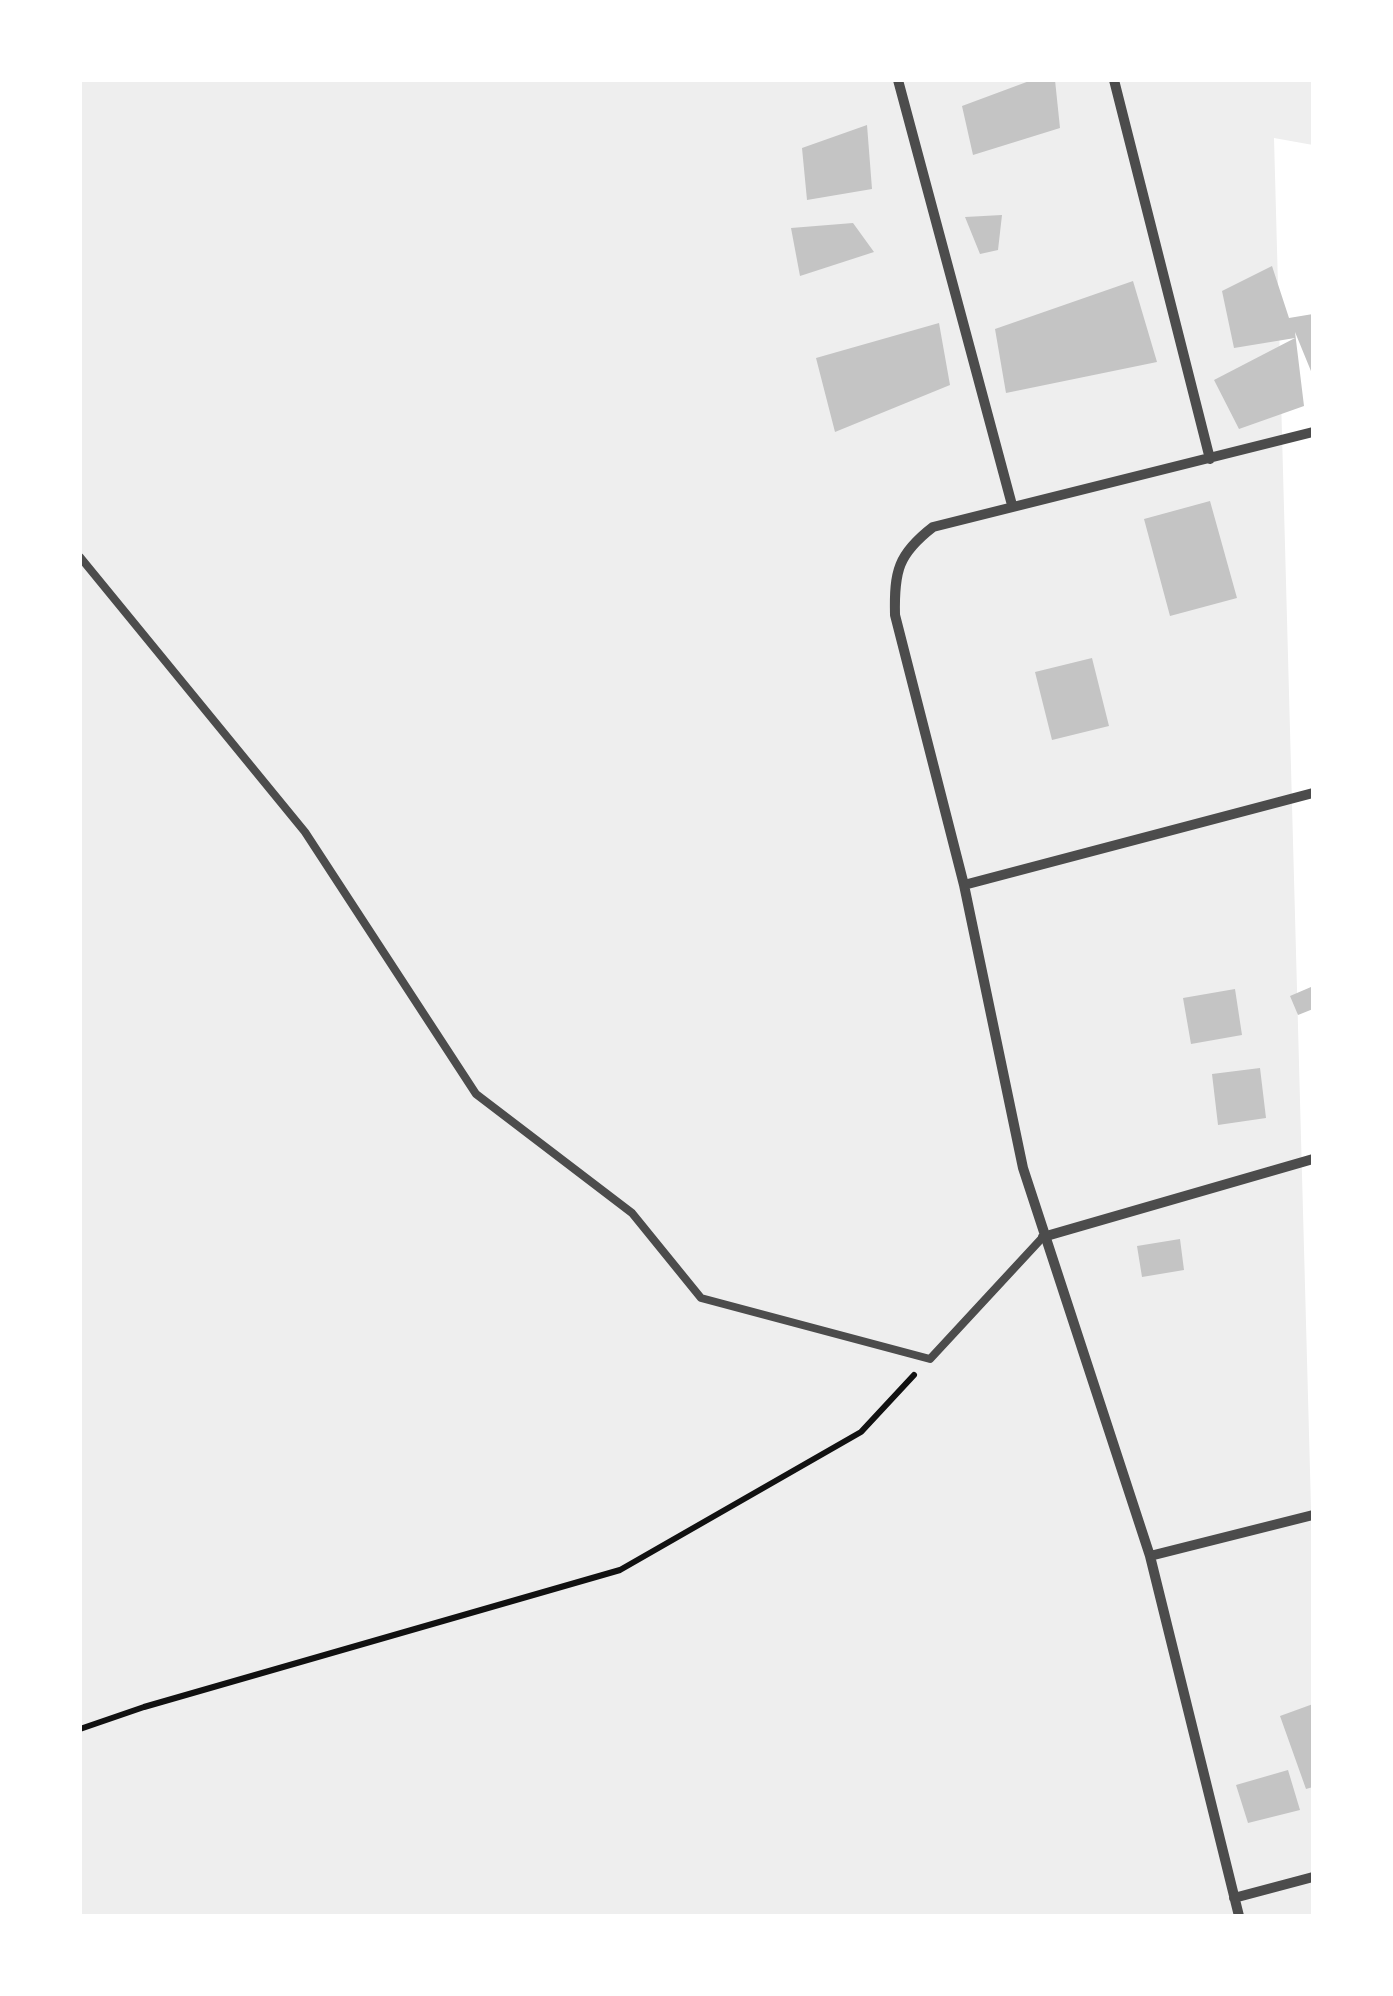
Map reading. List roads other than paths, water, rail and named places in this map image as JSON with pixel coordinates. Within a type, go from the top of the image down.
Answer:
[{"type":"street","points":[[898,80],[1012,506]]},
{"type":"street","points":[[1114,80],[1210,459]]},
{"type":"street","points":[[1239,1916],[1150,1556],[1023,1168],[964,885],[895,614],[894,584],[901,560],[913,542],[933,527],[1313,432]]},
{"type":"street","points":[[964,885],[1313,793]]},
{"type":"street","points":[[1043,1236],[1313,1159]]},
{"type":"street","points":[[1150,1556],[1313,1516]]},
{"type":"street","points":[[1234,1898],[1313,1876]]},
{"type":"lane","points":[[80,557],[305,832],[476,1094],[632,1214],[700,1298],[930,1359],[1043,1236]]}]
